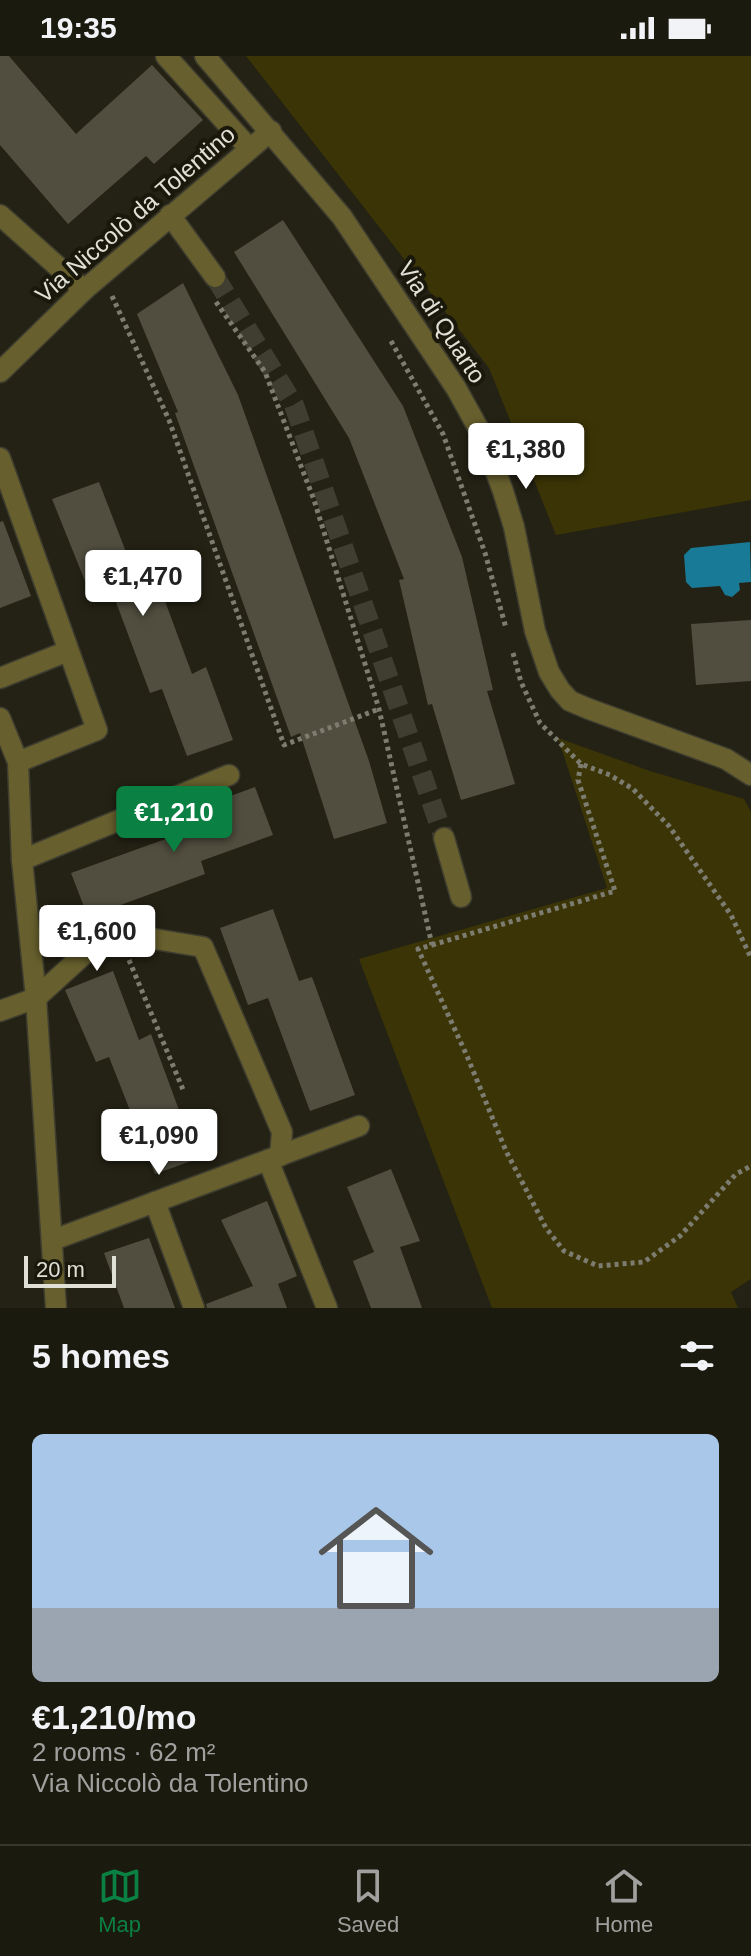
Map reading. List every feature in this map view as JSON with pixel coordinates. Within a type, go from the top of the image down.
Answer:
[{"type":"street","points":[[166,56],[249,148]]},
{"type":"street","name":"Via di Quarto","points":[[205,56],[342,217],[456,388],[482,435],[514,527],[542,654],[560,690],[570,701],[726,759],[751,775]]},
{"type":"street","name":"Via Niccolò da Tolentino","points":[[0,372],[84,290],[271,131]]},
{"type":"street","points":[[0,215],[84,290]]},
{"type":"street","points":[[170,215],[214,287]]},
{"type":"street","points":[[0,458],[97,730],[18,762]]},
{"type":"street","points":[[0,678],[68,651]]},
{"type":"street","points":[[0,718],[18,762],[22,860],[36,998],[56,1308]]},
{"type":"street","points":[[22,860],[229,775]]},
{"type":"street","points":[[444,838],[461,897]]},
{"type":"street","points":[[0,1011],[36,998],[93,946],[118,933],[203,947],[282,1132],[274,1158],[327,1308]]},
{"type":"street","points":[[53,1240],[359,1126]]},
{"type":"street","points":[[155,1202],[194,1308]]},
{"type":"path","points":[[102,274],[169,420],[284,745],[379,709]]},
{"type":"path","points":[[214,287],[265,372],[314,500],[379,709],[432,945]]},
{"type":"path","points":[[581,764],[578,780],[615,891],[418,949],[506,1151],[546,1228],[564,1251],[598,1266],[644,1262],[680,1236],[736,1174],[751,1166]]},
{"type":"path","points":[[118,933],[184,1092]]},
{"type":"shaded area","points":[[246,56],[751,56],[751,500],[556,535],[489,368]]},
{"type":"shaded area","points":[[558,738],[650,771],[744,799],[751,812],[751,1279],[731,1292],[738,1308],[492,1308],[359,959],[607,888]]},
{"type":"water","points":[[750,542],[751,582],[739,583],[740,590],[732,597],[725,595],[720,586],[692,588],[686,582],[684,555],[691,548]]},
{"type":"building","points":[[0,56],[9,56],[76,134],[152,65],[203,120],[154,164],[146,156],[68,224],[0,145]]},
{"type":"building","points":[[283,220],[403,406],[462,557],[493,690],[487,691],[515,784],[461,800],[432,704],[428,705],[399,580],[404,579],[349,438],[234,252]]},
{"type":"building","points":[[183,283],[238,395],[369,761],[387,823],[334,839],[300,733],[291,737],[175,413],[178,412],[137,314]]},
{"type":"building","points":[[99,482],[131,565],[149,558],[192,674],[206,667],[233,740],[187,756],[162,689],[150,693],[107,578],[87,586],[52,499]]},
{"type":"building","points":[[3,521],[31,596],[0,608],[0,522]]},
{"type":"building","points":[[751,620],[751,681],[696,685],[691,624]]},
{"type":"building","points":[[255,787],[273,835],[201,861],[205,874],[88,917],[71,873],[185,832],[179,815]]},
{"type":"building","points":[[273,909],[299,981],[312,977],[355,1095],[310,1111],[268,998],[248,1005],[220,928]]},
{"type":"building","points":[[113,971],[139,1040],[151,1034],[197,1159],[155,1174],[109,1057],[96,1062],[65,990]]},
{"type":"building","points":[[391,1169],[420,1241],[400,1247],[422,1308],[371,1308],[353,1261],[374,1252],[347,1187]]},
{"type":"building","points":[[267,1201],[297,1276],[278,1284],[287,1308],[207,1308],[206,1304],[253,1286],[221,1220]]},
{"type":"building","points":[[149,1238],[175,1308],[124,1308],[104,1253]]},
{"type":"tunnel","points":[[215,277],[294,405],[444,838]]}]
